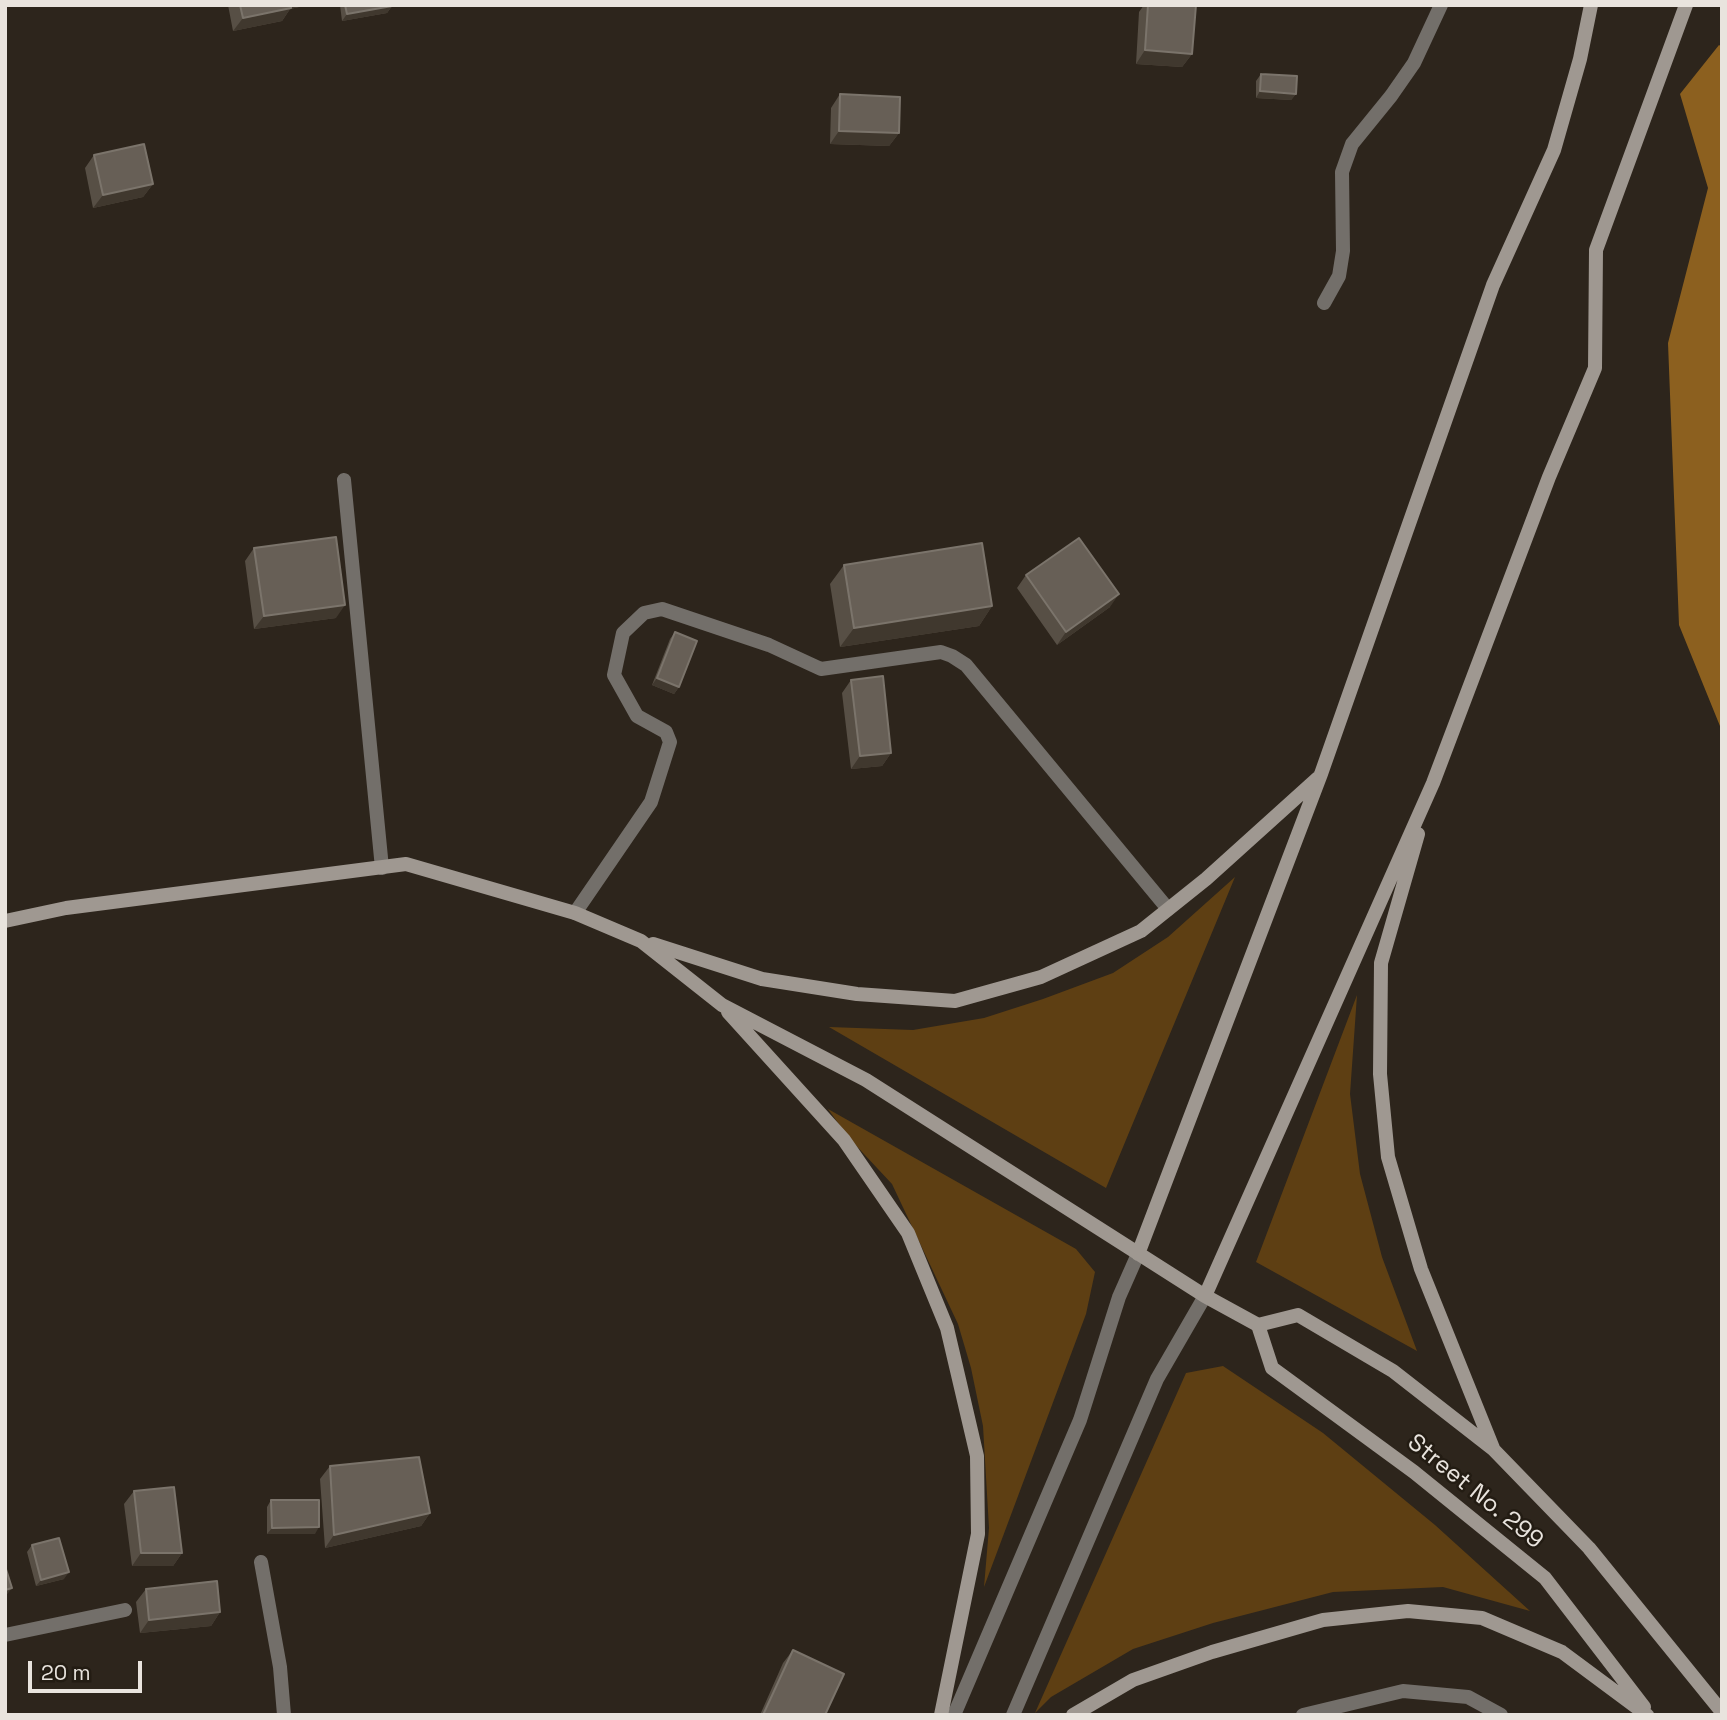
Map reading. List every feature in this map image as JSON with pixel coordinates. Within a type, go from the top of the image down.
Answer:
[{"type":"street","points":[[1324,303],[1339,276],[1343,251],[1342,172],[1352,144],[1414,63],[1441,5]]},
{"type":"street","points":[[954,1715],[1080,1420],[1118,1297],[1138,1254],[1321,774],[1493,285],[1554,150],[1580,59],[1591,5]]},
{"type":"street","points":[[1013,1715],[1157,1379],[1205,1296],[1433,783],[1549,477],[1595,368],[1596,250],[1686,5]]},
{"type":"street","points":[[344,480],[382,867]]},
{"type":"street","points":[[575,913],[651,802],[670,742],[666,732],[637,716],[614,676],[623,633],[645,613],[662,609],[769,645],[821,669],[941,652],[952,656],[971,671],[1168,909]]},
{"type":"street","points":[[5,921],[66,908],[406,864],[575,913],[641,941],[762,979],[857,994],[955,1001],[1041,977],[1141,931],[1321,774]]},
{"type":"street","points":[[1433,783],[1381,963],[1380,1074],[1388,1157],[1420,1269],[1493,1449]]},
{"type":"street","points":[[641,941],[722,1005],[844,1140],[908,1233],[947,1328],[977,1456],[978,1534],[941,1715]]},
{"type":"street","points":[[722,1005],[866,1080],[1205,1296],[1258,1325],[1298,1315],[1393,1371],[1493,1449],[1589,1548],[1722,1712]]},
{"type":"street","name":"Street No. 299","points":[[1258,1325],[1272,1368],[1415,1472],[1545,1578],[1648,1715]]},
{"type":"street","points":[[261,1562],[280,1668],[284,1715]]},
{"type":"street","points":[[5,1635],[125,1610]]},
{"type":"street","points":[[1073,1715],[1133,1681],[1212,1652],[1322,1620],[1408,1611],[1482,1618],[1528,1637],[1562,1652],[1648,1715]]},
{"type":"street","points":[[1303,1715],[1403,1691],[1468,1697],[1501,1715]]},
{"type":"shaded area","points":[[1719,45],[1722,47],[1722,731],[1679,625],[1668,343],[1708,188],[1680,94]]},
{"type":"shaded area","points":[[1235,877],[1106,1188],[829,1027],[913,1030],[984,1018],[1043,999],[1113,973],[1168,937]]},
{"type":"shaded area","points":[[1357,995],[1350,1094],[1360,1174],[1382,1257],[1417,1351],[1256,1262]]},
{"type":"shaded area","points":[[828,1109],[1076,1249],[1095,1272],[1086,1314],[984,1587],[989,1528],[983,1426],[971,1368],[958,1324],[892,1184],[849,1138]]},
{"type":"shaded area","points":[[1223,1366],[1323,1433],[1435,1525],[1530,1611],[1443,1587],[1333,1592],[1213,1623],[1133,1649],[1051,1697],[1035,1713],[1186,1373]]},
{"type":"building","points":[[240,5],[291,5],[291,8],[243,18]]},
{"type":"building","points":[[345,5],[392,5],[392,6],[347,14]]},
{"type":"building","points":[[1148,5],[1196,5],[1192,54],[1145,50]]},
{"type":"building","points":[[1261,74],[1297,76],[1296,94],[1260,91]]},
{"type":"building","points":[[840,94],[900,97],[899,133],[839,131]]},
{"type":"building","points":[[144,144],[153,184],[103,195],[94,155]]},
{"type":"building","points":[[336,537],[345,605],[264,616],[254,548]]},
{"type":"building","points":[[1079,538],[1119,594],[1066,632],[1026,575]]},
{"type":"building","points":[[982,543],[992,606],[854,628],[844,565]]},
{"type":"building","points":[[675,632],[697,641],[679,687],[657,678]]},
{"type":"building","points":[[883,676],[891,753],[860,756],[851,680]]},
{"type":"building","points":[[419,1457],[430,1513],[334,1535],[330,1466]]},
{"type":"building","points":[[174,1487],[182,1553],[141,1553],[134,1491]]},
{"type":"building","points":[[271,1500],[319,1500],[319,1527],[272,1528]]},
{"type":"building","points":[[59,1538],[69,1572],[41,1580],[32,1545]]},
{"type":"building","points":[[5,1566],[12,1588],[5,1590]]},
{"type":"building","points":[[217,1581],[220,1612],[149,1620],[146,1589]]},
{"type":"building","points":[[793,1650],[844,1674],[825,1715],[763,1715]]}]
